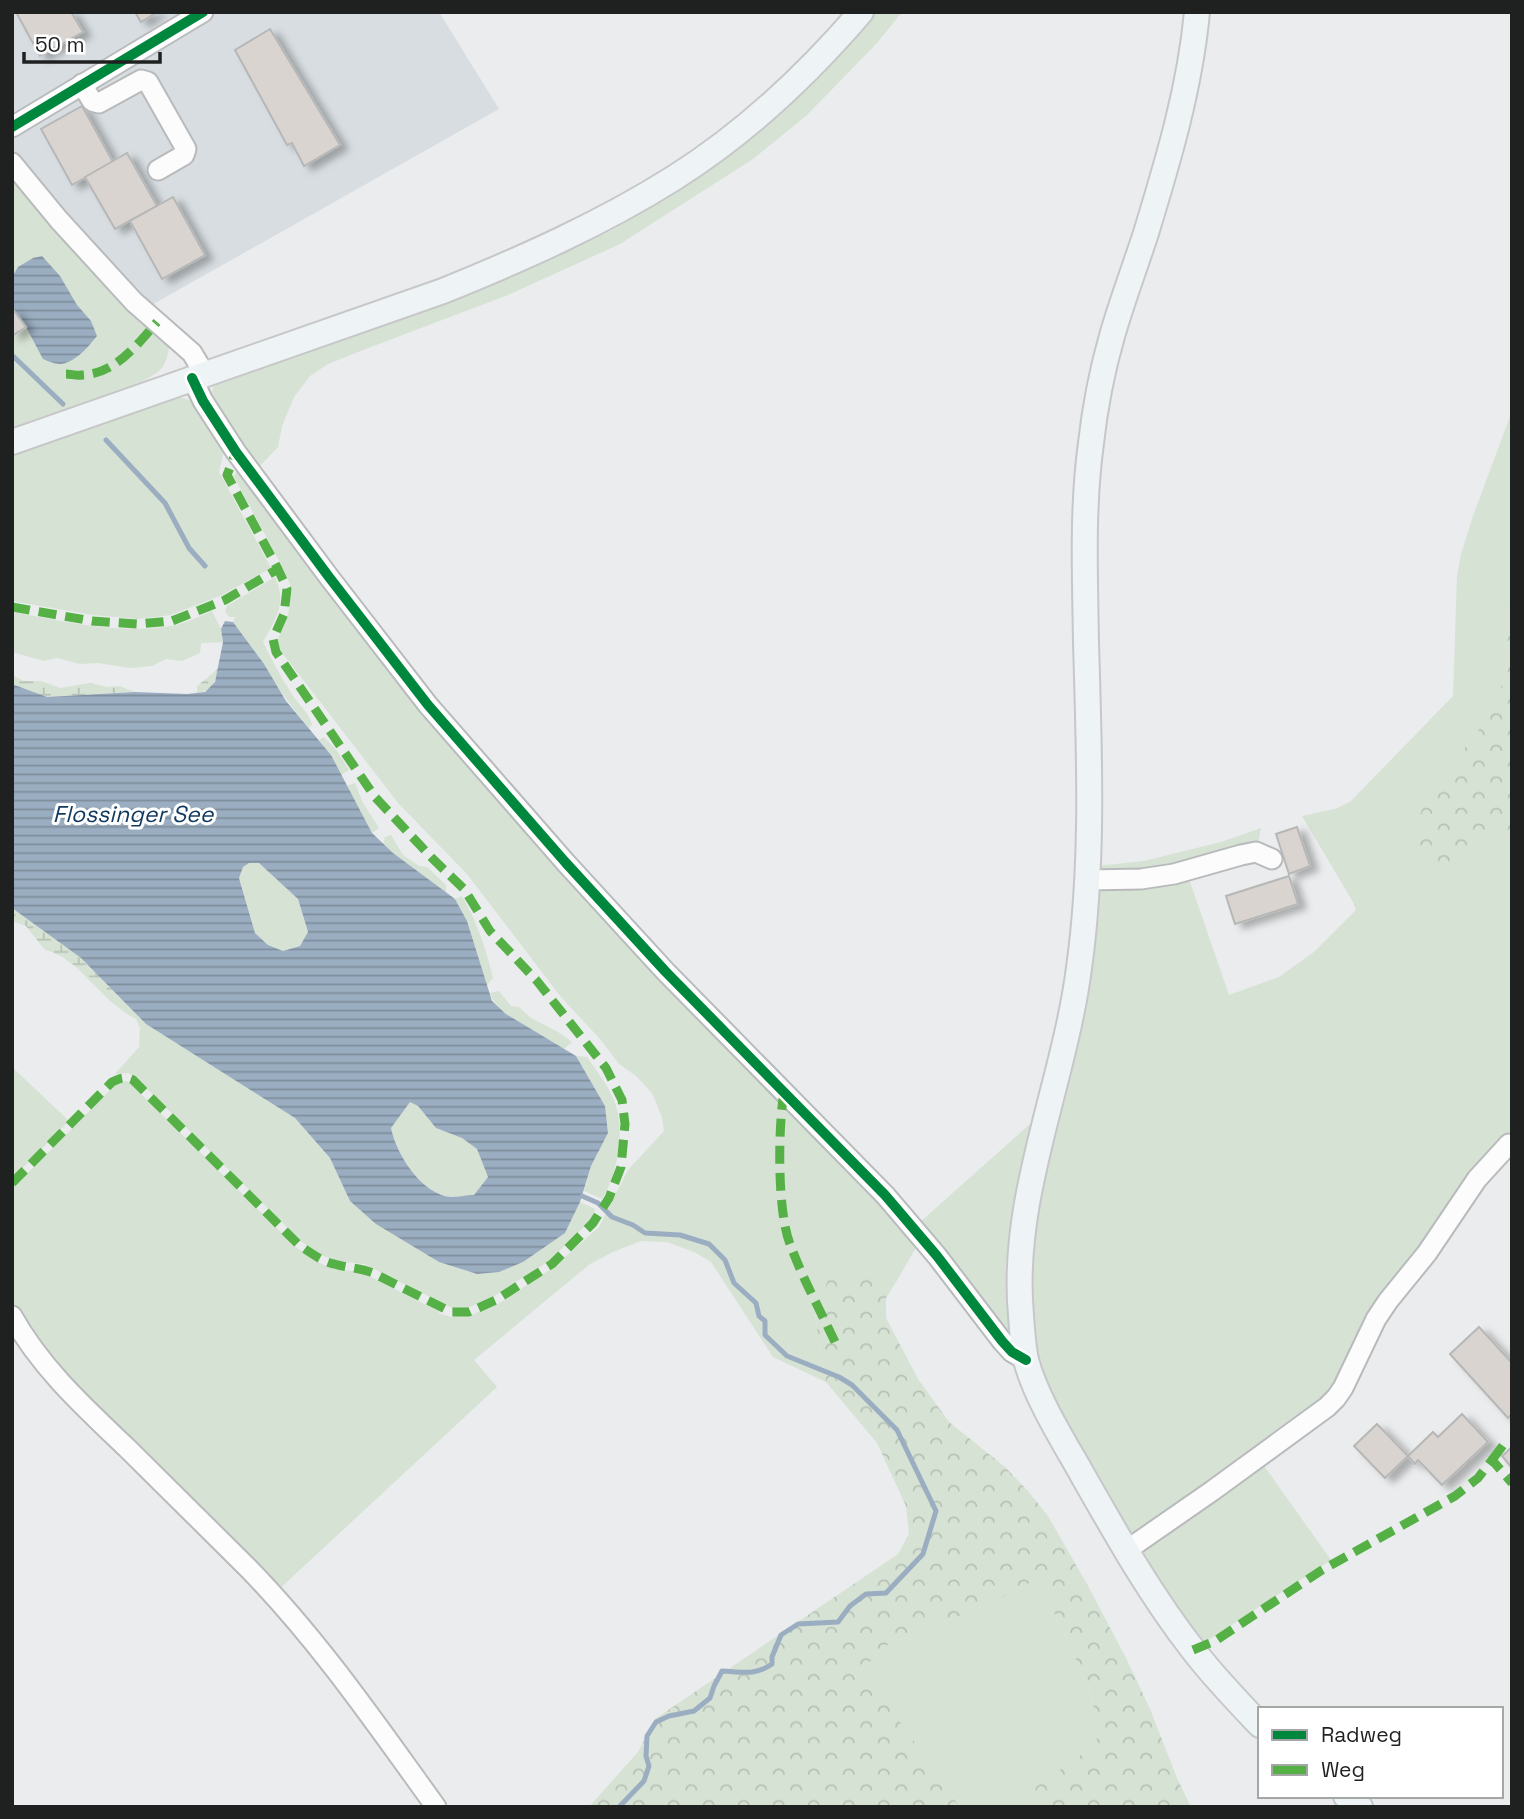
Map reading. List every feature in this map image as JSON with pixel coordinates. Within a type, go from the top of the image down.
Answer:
[{"type":"main road","points":[[12,442],[443,290],[508,264],[615,212],[715,150],[808,70],[861,12]]},
{"type":"main road","points":[[1197,12],[1186,88],[1169,155],[1112,337],[1097,400],[1090,445],[1084,540],[1090,773],[1087,880],[1079,968],[1070,1020],[1027,1204],[1019,1260],[1019,1297],[1026,1360],[1069,1453],[1162,1606],[1193,1650],[1230,1695],[1258,1723]]},
{"type":"street","points":[[12,127],[204,12]]},
{"type":"street","points":[[82,85],[92,101],[99,103],[141,80],[148,82],[186,149],[184,155],[158,170]]},
{"type":"street","points":[[12,163],[134,302],[192,354],[203,401],[236,452],[428,705],[664,971],[885,1195],[1012,1352],[1026,1360]]},
{"type":"street","points":[[1087,880],[1141,879],[1174,874],[1256,852],[1272,859]]},
{"type":"street","points":[[1127,1550],[1212,1491],[1336,1398],[1388,1301],[1427,1253],[1477,1179],[1509,1144]]},
{"type":"street","points":[[12,1316],[35,1353],[71,1394],[284,1606],[324,1654],[436,1807]]},
{"type":"shaded area","points":[[12,12],[439,12],[499,109],[132,316],[12,177]]},
{"type":"green space","points":[[876,12],[902,12],[877,43],[807,115],[753,159],[620,244],[508,295],[328,364],[310,376],[294,397],[282,426],[278,447],[259,467],[222,416],[216,404],[213,387],[230,373],[413,315],[502,280],[612,230],[718,160]]},
{"type":"green space","points":[[12,177],[132,316],[169,348],[161,370],[153,376],[12,427]]},
{"type":"green space","points":[[177,397],[190,400],[201,410],[224,451],[219,472],[271,568],[222,595],[171,615],[138,619],[93,615],[12,601],[12,451]]},
{"type":"green space","points":[[1512,411],[1512,595],[1505,630],[1507,673],[1488,717],[1426,799],[1453,873],[1487,841],[1503,834],[1512,834],[1512,1133],[1485,1162],[1331,1400],[1130,1537],[1045,1386],[1031,1338],[1031,1240],[1094,889],[1188,876],[1229,995],[1279,977],[1314,952],[1356,910],[1302,816],[1335,809],[1350,802],[1453,696],[1457,576],[1461,554]]},
{"type":"green space","points":[[237,469],[420,711],[559,870],[802,1119],[918,1244],[896,1282],[862,1269],[815,1316],[826,1382],[773,1357],[711,1262],[694,1252],[667,1242],[641,1241],[590,1264],[474,1360],[497,1387],[276,1592],[102,1421],[12,1309],[12,1189],[115,1085],[126,1081],[297,1248],[317,1262],[334,1269],[361,1272],[440,1314],[452,1317],[471,1315],[498,1304],[554,1267],[599,1227],[628,1170],[664,1131],[662,1117],[652,1093],[636,1076],[619,1064],[561,997],[467,874],[399,804],[280,650],[278,639],[288,615],[292,589],[234,477]]},
{"type":"green space","points":[[275,577],[280,603],[276,618],[263,642],[285,683],[308,716],[312,724],[309,728],[233,622],[235,617],[229,617],[225,611],[227,606]]},
{"type":"green space","points":[[1512,595],[1512,834],[1503,834],[1487,841],[1453,873],[1429,859],[1417,841],[1420,815],[1426,799],[1488,717],[1507,673],[1505,630]]},
{"type":"green space","points":[[212,611],[221,629],[223,642],[201,643],[200,653],[182,661],[166,659],[152,666],[130,668],[98,663],[80,664],[57,658],[44,661],[12,652],[12,612],[91,626],[131,629],[176,625]]},
{"type":"green space","points":[[218,669],[212,685],[197,693],[197,686]]},
{"type":"green space","points":[[12,675],[24,681],[41,681],[60,688],[90,683],[108,687],[119,686],[135,692],[47,697],[12,684]]},
{"type":"green space","points":[[324,737],[349,770],[341,775],[331,755],[319,740]]},
{"type":"green space","points":[[355,783],[363,803],[379,828],[372,833],[347,786]]},
{"type":"green space","points":[[1261,828],[1258,843],[1170,870],[1098,873],[1097,866],[1144,861],[1221,842]]},
{"type":"green space","points":[[391,835],[403,855],[419,866],[427,867],[446,885],[446,893],[383,844],[385,837]]},
{"type":"green space","points":[[249,863],[259,863],[298,899],[308,933],[300,946],[283,951],[268,945],[255,933],[239,877],[243,867]]},
{"type":"green space","points":[[462,896],[477,926],[493,978],[487,985],[467,921],[455,899]]},
{"type":"green space","points":[[12,908],[81,958],[146,1024],[140,1028],[136,1019],[110,1001],[75,966],[44,949],[26,926],[12,921]]},
{"type":"green space","points":[[499,991],[511,1006],[519,1007],[531,1018],[572,1042],[564,1049],[511,1017],[494,1001],[490,993]]},
{"type":"green space","points":[[146,1024],[295,1118],[330,1158],[350,1201],[439,1262],[477,1274],[499,1272],[565,1233],[580,1202],[595,1209],[591,1220],[549,1261],[494,1296],[468,1308],[452,1308],[364,1264],[336,1261],[321,1255],[302,1242],[135,1077],[128,1073],[115,1074],[139,1047],[140,1028]]},
{"type":"green space","points":[[576,1056],[587,1057],[600,1075],[611,1094],[619,1119],[617,1162],[602,1199],[584,1191],[591,1166],[608,1133],[605,1106]]},
{"type":"green space","points":[[12,1067],[69,1121],[12,1179]]},
{"type":"green space","points":[[410,1101],[418,1106],[436,1128],[462,1138],[477,1149],[488,1177],[474,1195],[440,1195],[412,1172],[398,1149],[391,1128]]},
{"type":"green space","points":[[1038,1117],[1011,1337],[1007,1336],[919,1223]]},
{"type":"green space","points":[[862,1269],[896,1282],[886,1298],[886,1318],[918,1379],[949,1422],[1005,1467],[1048,1516],[1126,1658],[1191,1807],[1033,1807],[1030,1799],[1037,1786],[1091,1748],[1100,1734],[1090,1692],[1070,1646],[1044,1591],[1029,1583],[989,1604],[885,1646],[863,1669],[960,1807],[589,1807],[638,1752],[655,1719],[898,1554],[909,1534],[906,1506],[877,1443],[826,1382],[815,1316],[828,1280]]},
{"type":"green space","points":[[1262,1463],[1331,1560],[1204,1643],[1199,1642],[1140,1556],[1143,1547]]},
{"type":"green space","points":[[1029,1582],[1044,1591],[1070,1646],[1090,1692],[1100,1734],[1091,1748],[1037,1786],[1030,1799],[1033,1807],[960,1807],[862,1670],[885,1646],[989,1604]]},
{"type":"water","points":[[42,256],[60,276],[77,305],[91,321],[97,336],[81,354],[66,363],[43,359],[12,308],[12,277],[18,267]]},
{"type":"water","name":"Flossinger See","points":[[225,621],[233,622],[264,664],[286,701],[331,755],[372,833],[393,853],[455,899],[467,921],[492,1001],[506,1014],[576,1056],[605,1106],[608,1133],[591,1166],[580,1202],[565,1233],[523,1262],[499,1272],[477,1274],[439,1262],[376,1224],[350,1201],[330,1158],[295,1118],[146,1024],[81,958],[12,908],[12,684],[47,697],[135,692],[205,692],[215,682],[223,642],[221,629]],"holes":[[[249,863],[259,863],[298,899],[308,932],[300,946],[283,951],[268,945],[255,933],[239,878],[243,867]],[[410,1102],[418,1106],[436,1128],[462,1138],[477,1149],[488,1177],[474,1195],[440,1195],[412,1172],[398,1149],[391,1128]]]},
{"type":"building","points":[[16,12],[71,12],[83,32],[40,56]]},
{"type":"building","points":[[135,12],[157,12],[141,22]]},
{"type":"building","points":[[270,29],[340,145],[304,166],[292,143],[287,145],[235,50]]},
{"type":"building","points":[[82,106],[113,162],[72,185],[41,129]]},
{"type":"building","points":[[127,153],[157,206],[115,229],[85,177]]},
{"type":"building","points":[[173,197],[205,255],[162,279],[130,221]]},
{"type":"building","points":[[12,308],[26,327],[12,336]]},
{"type":"building","points":[[1297,827],[1310,866],[1289,874],[1276,834]]},
{"type":"building","points":[[1289,876],[1298,904],[1235,924],[1226,896]]},
{"type":"building","points":[[1479,1327],[1512,1363],[1512,1414],[1508,1418],[1450,1354]]},
{"type":"building","points":[[1462,1414],[1488,1442],[1442,1485],[1418,1460],[1415,1464],[1408,1456],[1433,1432],[1438,1437]]},
{"type":"building","points":[[1377,1424],[1408,1456],[1385,1478],[1354,1446]]},
{"type":"building","points":[[1512,1447],[1512,1468],[1502,1456]]},
{"type":"waterway","points":[[12,355],[63,404]]},
{"type":"waterway","points":[[106,440],[165,503],[189,548],[205,566]]},
{"type":"waterway","points":[[582,1196],[598,1203],[612,1217],[645,1233],[680,1235],[709,1244],[725,1260],[734,1283],[756,1303],[759,1316],[765,1321],[765,1335],[787,1356],[852,1385],[897,1430],[936,1511],[923,1554],[886,1593],[866,1594],[850,1606],[838,1622],[798,1624],[781,1635],[772,1664],[754,1672],[722,1671],[710,1698],[694,1711],[669,1716],[656,1722],[647,1736],[646,1756],[649,1766],[644,1781],[619,1807]]},
{"type":"marked path","points":[[66,374],[80,375],[105,370],[133,349],[157,322]]},
{"type":"marked path","points":[[12,1183],[112,1082],[122,1078],[130,1079],[299,1245],[329,1263],[373,1273],[451,1312],[469,1312],[496,1300],[552,1264],[593,1223],[609,1198],[621,1167],[625,1124],[622,1100],[606,1068],[537,981],[490,931],[464,889],[375,797],[276,652],[273,639],[284,614],[287,589],[227,475],[236,452]]},
{"type":"marked path","points":[[12,607],[92,621],[138,624],[172,621],[225,600],[278,569]]},
{"type":"marked path","points":[[784,1092],[780,1169],[786,1229],[800,1269],[835,1342]]},
{"type":"marked path","points":[[1492,1460],[1507,1440]]},
{"type":"marked path","points":[[1193,1650],[1215,1641],[1322,1570],[1455,1496],[1478,1478],[1492,1460],[1512,1483]]},
{"type":"cycle path","points":[[12,127],[203,12]]},
{"type":"cycle path","points":[[192,378],[203,401],[236,452],[428,705],[665,971],[885,1195],[937,1256],[1002,1341],[1012,1352],[1026,1360]]}]
